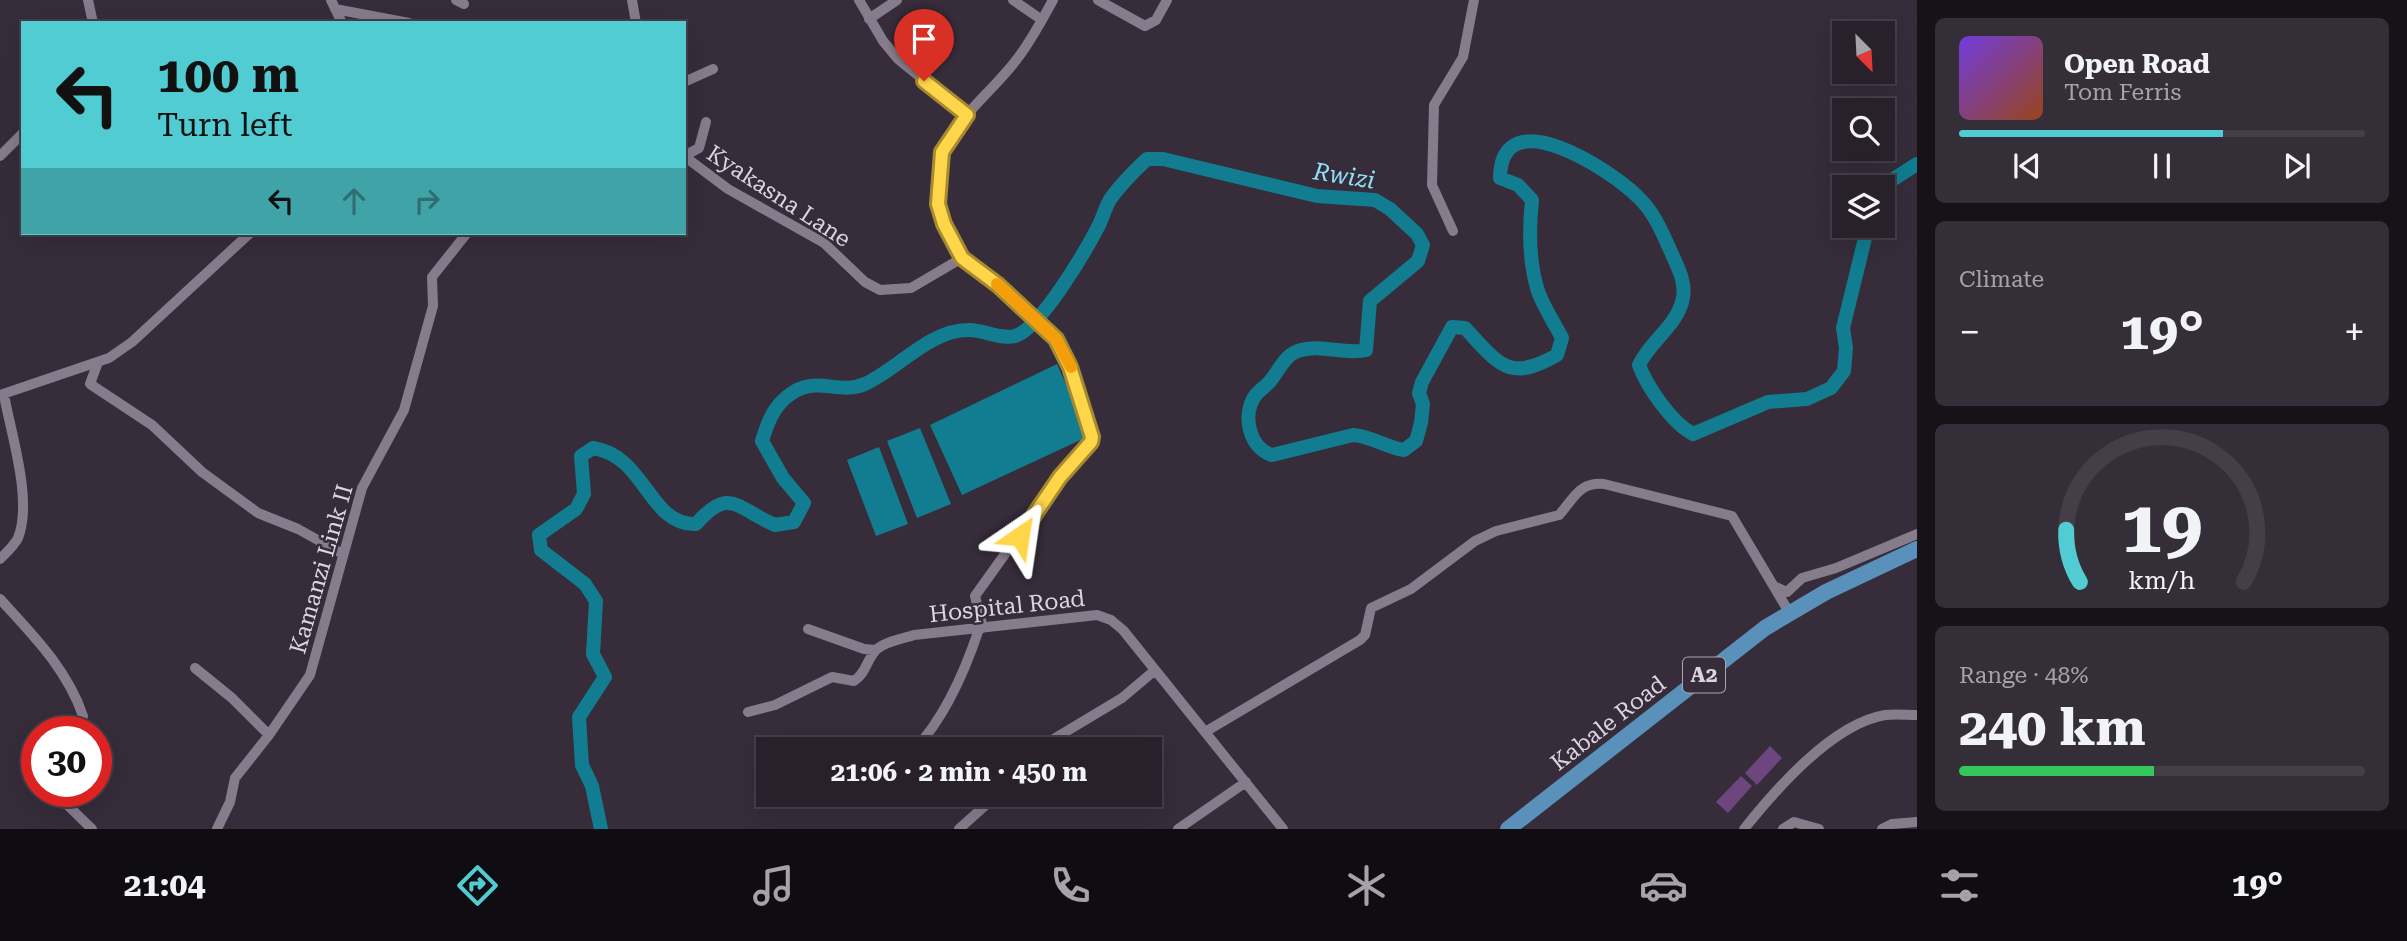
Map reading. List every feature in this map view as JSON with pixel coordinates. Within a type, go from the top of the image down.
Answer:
[{"type":"main road","name":"Kabale Road","points":[[1508,829],[1789,612],[1917,549]]},
{"type":"street","points":[[88,0],[93,21]]},
{"type":"street","points":[[632,0],[636,21]]},
{"type":"street","points":[[859,0],[883,41],[910,72],[967,115]]},
{"type":"street","points":[[869,19],[897,0]]},
{"type":"street","points":[[1013,0],[1042,20]]},
{"type":"street","points":[[923,737],[948,701],[981,628],[975,605],[978,589],[1020,536],[1060,477],[1091,442],[1088,423],[1070,367],[1056,339],[1026,310],[962,258],[944,224],[938,204],[942,152],[967,115],[1017,59],[1053,0]]},
{"type":"street","points":[[1098,0],[1145,26],[1156,20],[1167,0]]},
{"type":"street","points":[[1453,231],[1432,185],[1434,106],[1463,57],[1474,0]]},
{"type":"street","points":[[333,4],[341,21]]},
{"type":"street","points":[[333,4],[400,21]]},
{"type":"street","points":[[686,81],[713,69]]},
{"type":"street","points":[[686,155],[699,148],[706,122]]},
{"type":"street","points":[[0,156],[21,135]]},
{"type":"street","name":"Kyakasna Lane","points":[[686,158],[727,189],[824,243],[865,282],[880,290],[911,288],[962,258]]},
{"type":"street","points":[[0,558],[17,541],[23,519],[22,492],[2,395],[98,362],[132,342],[248,235]]},
{"type":"street","name":"Kamanzi Link II","points":[[217,829],[230,802],[235,778],[270,735],[310,674],[341,553],[362,488],[404,410],[433,306],[432,277],[465,235]]},
{"type":"street","points":[[98,362],[90,384],[152,425],[202,472],[258,513],[298,529],[341,553]]},
{"type":"street","points":[[1205,732],[1360,640],[1365,635],[1371,608],[1411,589],[1469,544],[1496,531],[1559,515],[1576,492],[1587,484],[1604,484],[1732,516],[1789,612]]},
{"type":"street","points":[[1775,587],[1787,592],[1802,578],[1836,568],[1917,534]]},
{"type":"street","points":[[0,599],[62,671],[75,692],[83,716]]},
{"type":"street","name":"Hospital Road","points":[[876,650],[914,635],[1097,615],[1111,620],[1123,630],[1283,829]]},
{"type":"street","points":[[808,629],[864,649],[876,650]]},
{"type":"street","points":[[748,712],[775,705],[832,677],[854,681],[876,650]]},
{"type":"street","points":[[195,668],[232,698],[270,735]]},
{"type":"street","points":[[1057,737],[1122,698],[1154,671]]},
{"type":"street","points":[[1744,829],[1777,790],[1835,739],[1860,723],[1885,715],[1917,715]]},
{"type":"street","points":[[1178,829],[1246,782]]},
{"type":"street","points":[[71,807],[92,829]]},
{"type":"street","points":[[958,829],[983,807]]},
{"type":"street","points":[[1783,829],[1794,822],[1800,822],[1819,829]]},
{"type":"street","points":[[1882,829],[1892,824],[1917,822]]},
{"type":"shaded area","points":[[1770,746],[1782,758],[1757,785],[1745,773]]},
{"type":"shaded area","points":[[1741,776],[1752,786],[1728,813],[1716,802]]},
{"type":"water","points":[[1057,364],[1089,436],[962,495],[930,425]]},
{"type":"water","points":[[920,428],[951,504],[917,518],[887,441]]},
{"type":"water","points":[[879,447],[908,524],[876,536],[847,460]]},
{"type":"waterway","name":"Rwizi","points":[[601,829],[592,786],[582,765],[579,717],[605,677],[593,654],[596,601],[585,584],[541,550],[539,535],[576,509],[584,494],[581,456],[593,448],[611,454],[625,464],[668,514],[680,522],[696,524],[717,505],[726,503],[742,507],[775,525],[794,522],[804,503],[783,478],[762,441],[776,408],[801,388],[847,388],[865,384],[940,336],[973,330],[1009,337],[1025,330],[1037,320],[1073,271],[1111,198],[1147,159],[1163,159],[1317,196],[1375,200],[1390,209],[1417,234],[1423,245],[1418,261],[1370,301],[1366,350],[1309,348],[1295,352],[1255,396],[1249,412],[1250,430],[1258,446],[1272,455],[1353,435],[1404,450],[1416,441],[1421,423],[1423,404],[1419,393],[1422,382],[1452,327],[1465,328],[1505,366],[1527,368],[1557,355],[1562,338],[1539,294],[1532,266],[1532,200],[1518,185],[1500,178],[1505,155],[1518,143],[1537,142],[1559,147],[1583,158],[1624,185],[1644,203],[1653,216],[1680,274],[1683,298],[1676,316],[1639,365],[1661,404],[1677,422],[1693,434],[1768,402],[1807,399],[1831,388],[1844,371],[1846,348],[1843,328],[1865,238]]},
{"type":"waterway","name":"Rwizi","points":[[1895,178],[1917,164]]},
{"type":"slow traffic","points":[[997,284],[1056,339],[1071,367]]},
{"type":"route","points":[[924,81],[967,115],[942,152],[938,184],[938,204],[953,245],[962,258],[998,285],[1056,339],[1070,367],[1092,437],[1091,442],[1038,507],[1020,536]]}]
